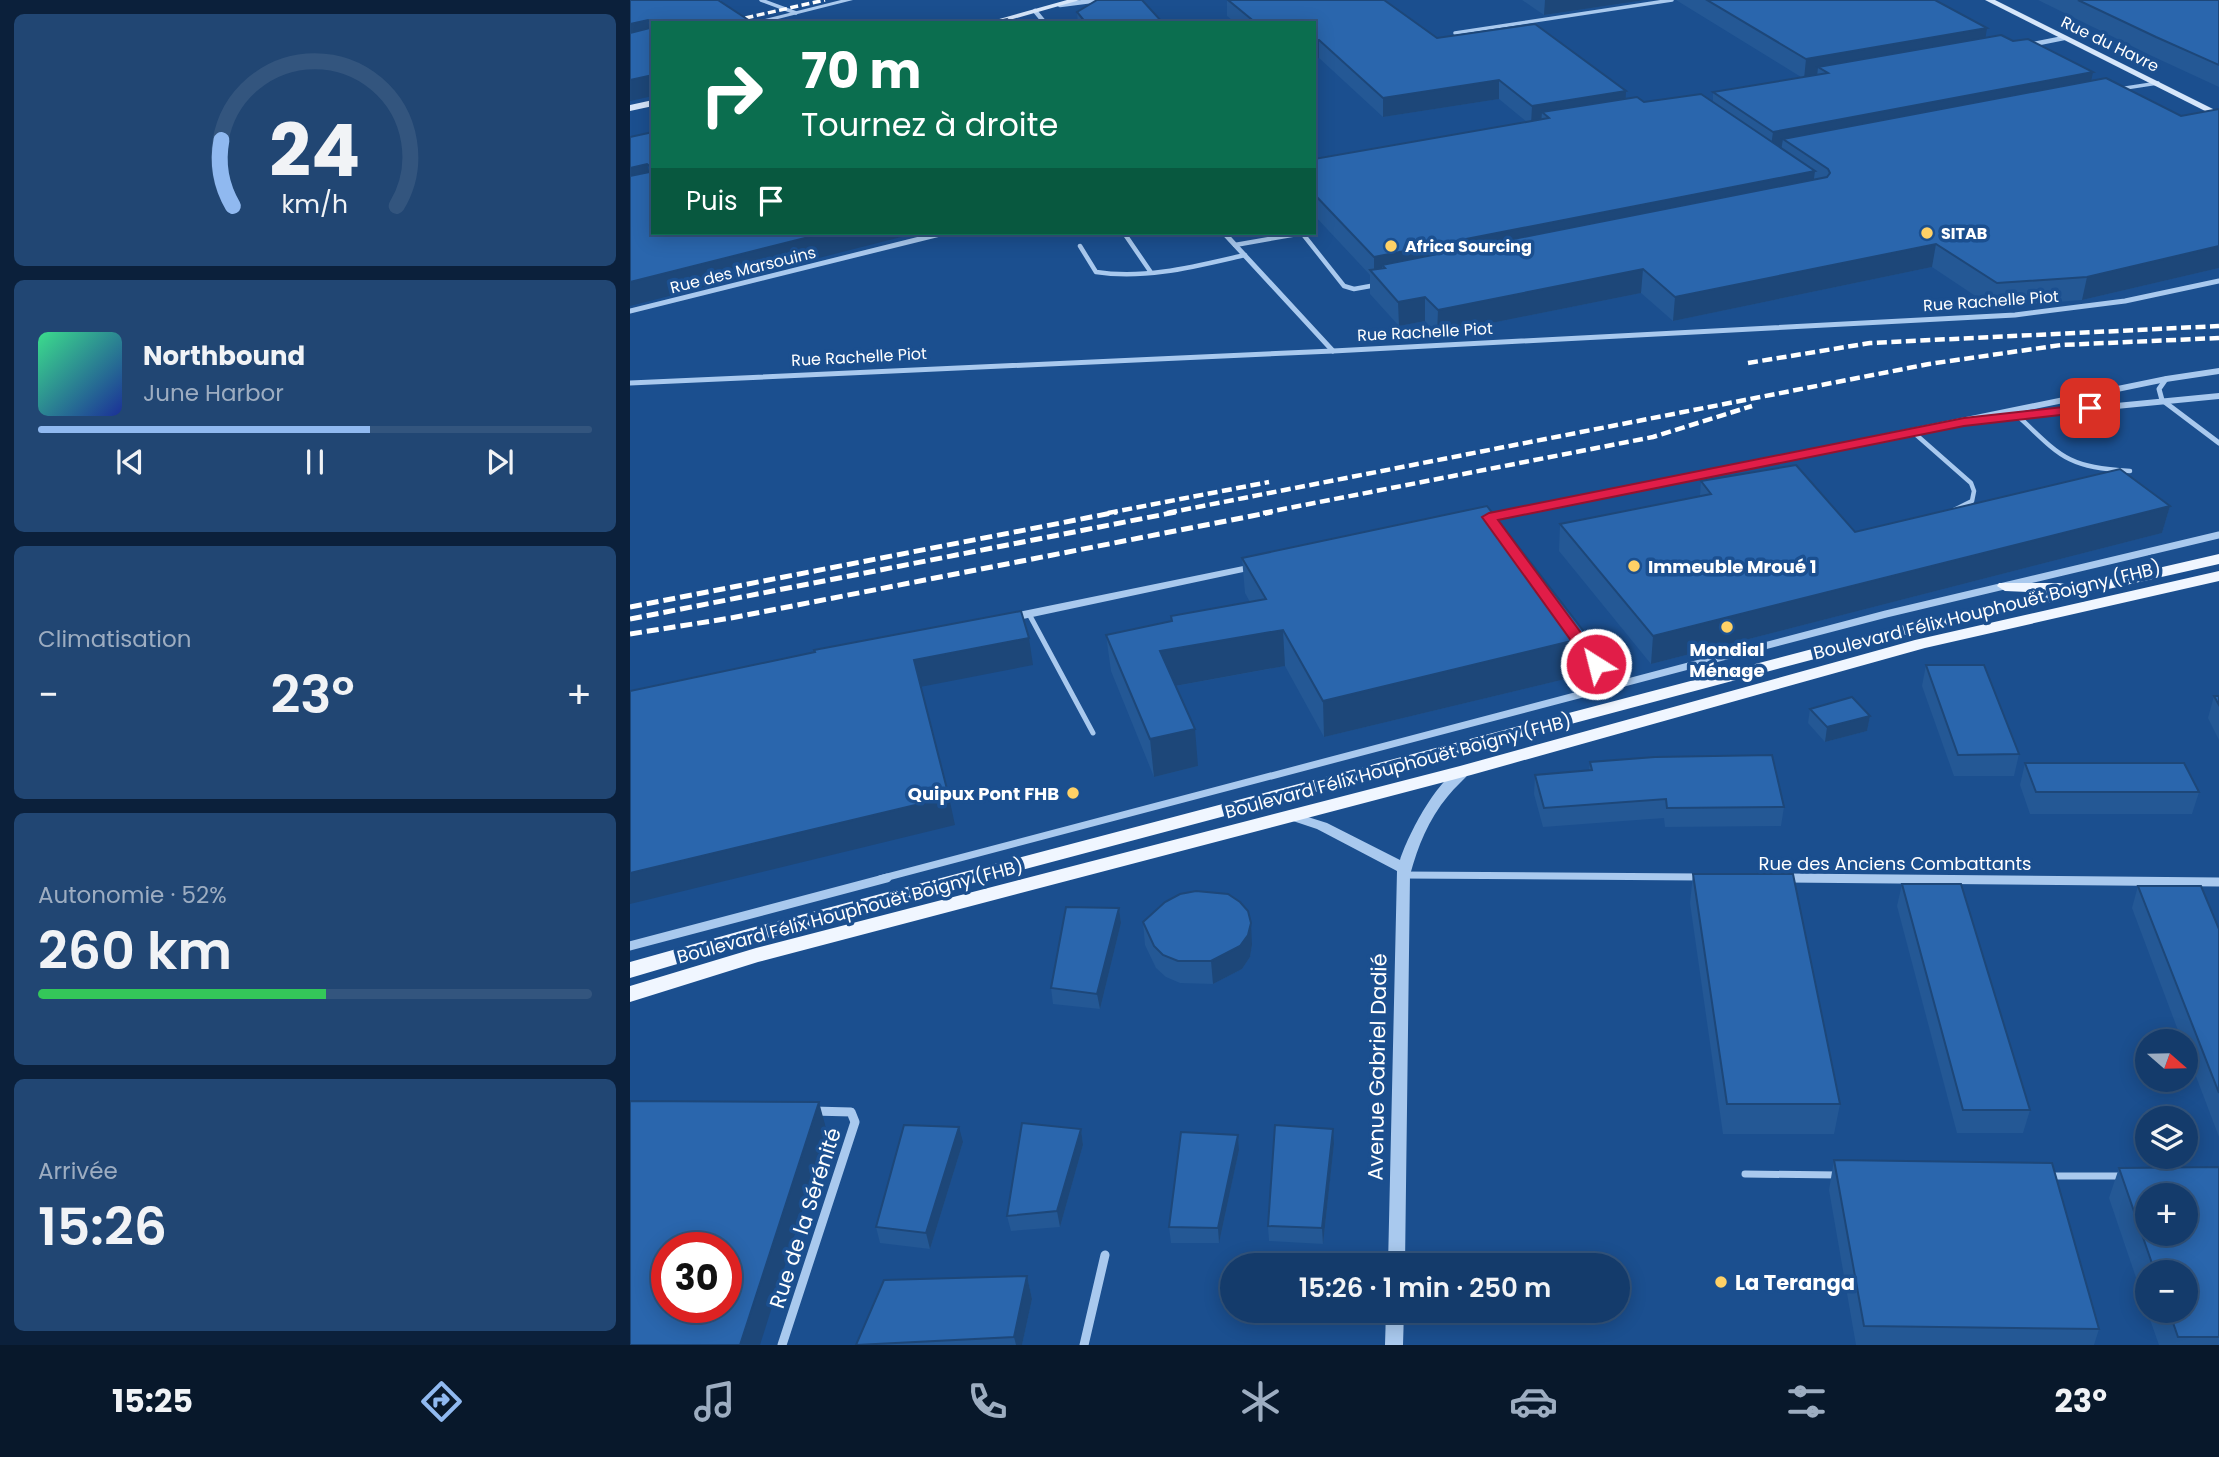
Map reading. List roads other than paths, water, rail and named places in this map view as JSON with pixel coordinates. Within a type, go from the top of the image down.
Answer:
[{"type":"main road","points":[[997,21],[1076,0]]},
{"type":"main road","name":"Rue du Havre","points":[[1989,0],[2219,114]]},
{"type":"main road","points":[[630,108],[651,103]]},
{"type":"main road","name":"Boulevard Félix Houphouët Boigny (FHB)","points":[[630,970],[755,934],[1798,658],[2219,559]]},
{"type":"main road","name":"Boulevard Félix Houphouët Boigny (FHB)","points":[[630,994],[756,955],[1464,771],[1922,644],[2219,576]]},
{"type":"main road","points":[[2005,586],[2083,589]]},
{"type":"street","points":[[761,21],[850,0]]},
{"type":"street","points":[[1059,5],[1099,0]]},
{"type":"street","points":[[1035,11],[1043,21]]},
{"type":"street","points":[[2026,45],[2064,38]]},
{"type":"street","name":"Rue des Marsouins","points":[[630,311],[936,235]]},
{"type":"street","points":[[1226,235],[1333,351]]},
{"type":"street","name":"Rue Rachelle Piot","points":[[630,383],[1333,351],[2015,315],[2125,301],[2219,281]]},
{"type":"street","points":[[1462,523],[2166,379],[2219,371]]},
{"type":"street","points":[[2166,379],[2159,389],[2162,400],[2219,443]]},
{"type":"street","points":[[1964,422],[2219,396]]},
{"type":"street","points":[[1489,517],[1497,528]]},
{"type":"street","name":"Boulevard Félix Houphouët Boigny (FHB)","points":[[630,946],[1611,685],[2219,535]]},
{"type":"street","points":[[1003,619],[1273,563]]},
{"type":"street","points":[[1579,640],[1611,685]]},
{"type":"street","name":"Avenue Gabriel Dadié","points":[[1396,1253],[1404,872],[1422,820],[1439,795],[1464,771]]},
{"type":"street","points":[[1292,816],[1322,826],[1404,872],[1707,878]]},
{"type":"street","name":"Rue des Anciens Combattants","points":[[1777,878],[2219,882]]},
{"type":"street","name":"Rue de la Sérénité","points":[[782,1345],[855,1122],[851,1112],[799,1111]]},
{"type":"street","points":[[1084,1345],[1105,1255]]},
{"type":"street","points":[[1394,1345],[1395,1323]]},
{"type":"lane","points":[[761,0],[796,13]]},
{"type":"lane","points":[[1455,33],[1672,0]]},
{"type":"lane","points":[[2107,91],[2158,83]]},
{"type":"lane","points":[[1125,235],[1150,271]]},
{"type":"lane","points":[[1235,245],[1292,235]]},
{"type":"lane","points":[[1305,235],[1344,286],[1354,289],[1381,284]]},
{"type":"lane","points":[[1080,246],[1096,272],[1114,275],[1245,255]]},
{"type":"lane","points":[[2018,416],[2058,454],[2078,464],[2089,468],[2130,471]]},
{"type":"lane","points":[[1913,432],[1971,483],[1974,491],[1972,501],[1943,517]]},
{"type":"lane","points":[[1029,614],[1093,733]]},
{"type":"lane","points":[[1745,1174],[1843,1175]]},
{"type":"lane","points":[[2038,1176],[2135,1177]]},
{"type":"railway","points":[[732,21],[825,0]]},
{"type":"railway","points":[[1748,363],[1870,343],[2219,326]]},
{"type":"railway","points":[[1167,513],[1929,364],[2061,345],[2219,338]]},
{"type":"railway","points":[[1263,513],[1653,437],[1752,406]]},
{"type":"railway","points":[[1108,513],[1269,482]]},
{"type":"railway","points":[[630,607],[1117,512]]},
{"type":"railway","points":[[630,619],[1176,512]]},
{"type":"railway","points":[[630,634],[731,618],[1272,512]]},
{"type":"place","name":"SITAB","points":[[1927,233]]},
{"type":"place","name":"Africa Sourcing","points":[[1391,246]]},
{"type":"place","name":"Immeuble Mroué 1","points":[[1634,566]]},
{"type":"place","name":"Mondial Ménage","points":[[1727,627]]},
{"type":"place","name":"Quipux Pont FHB","points":[[1073,793]]},
{"type":"place","name":"La Teranga","points":[[1721,1282]]}]
